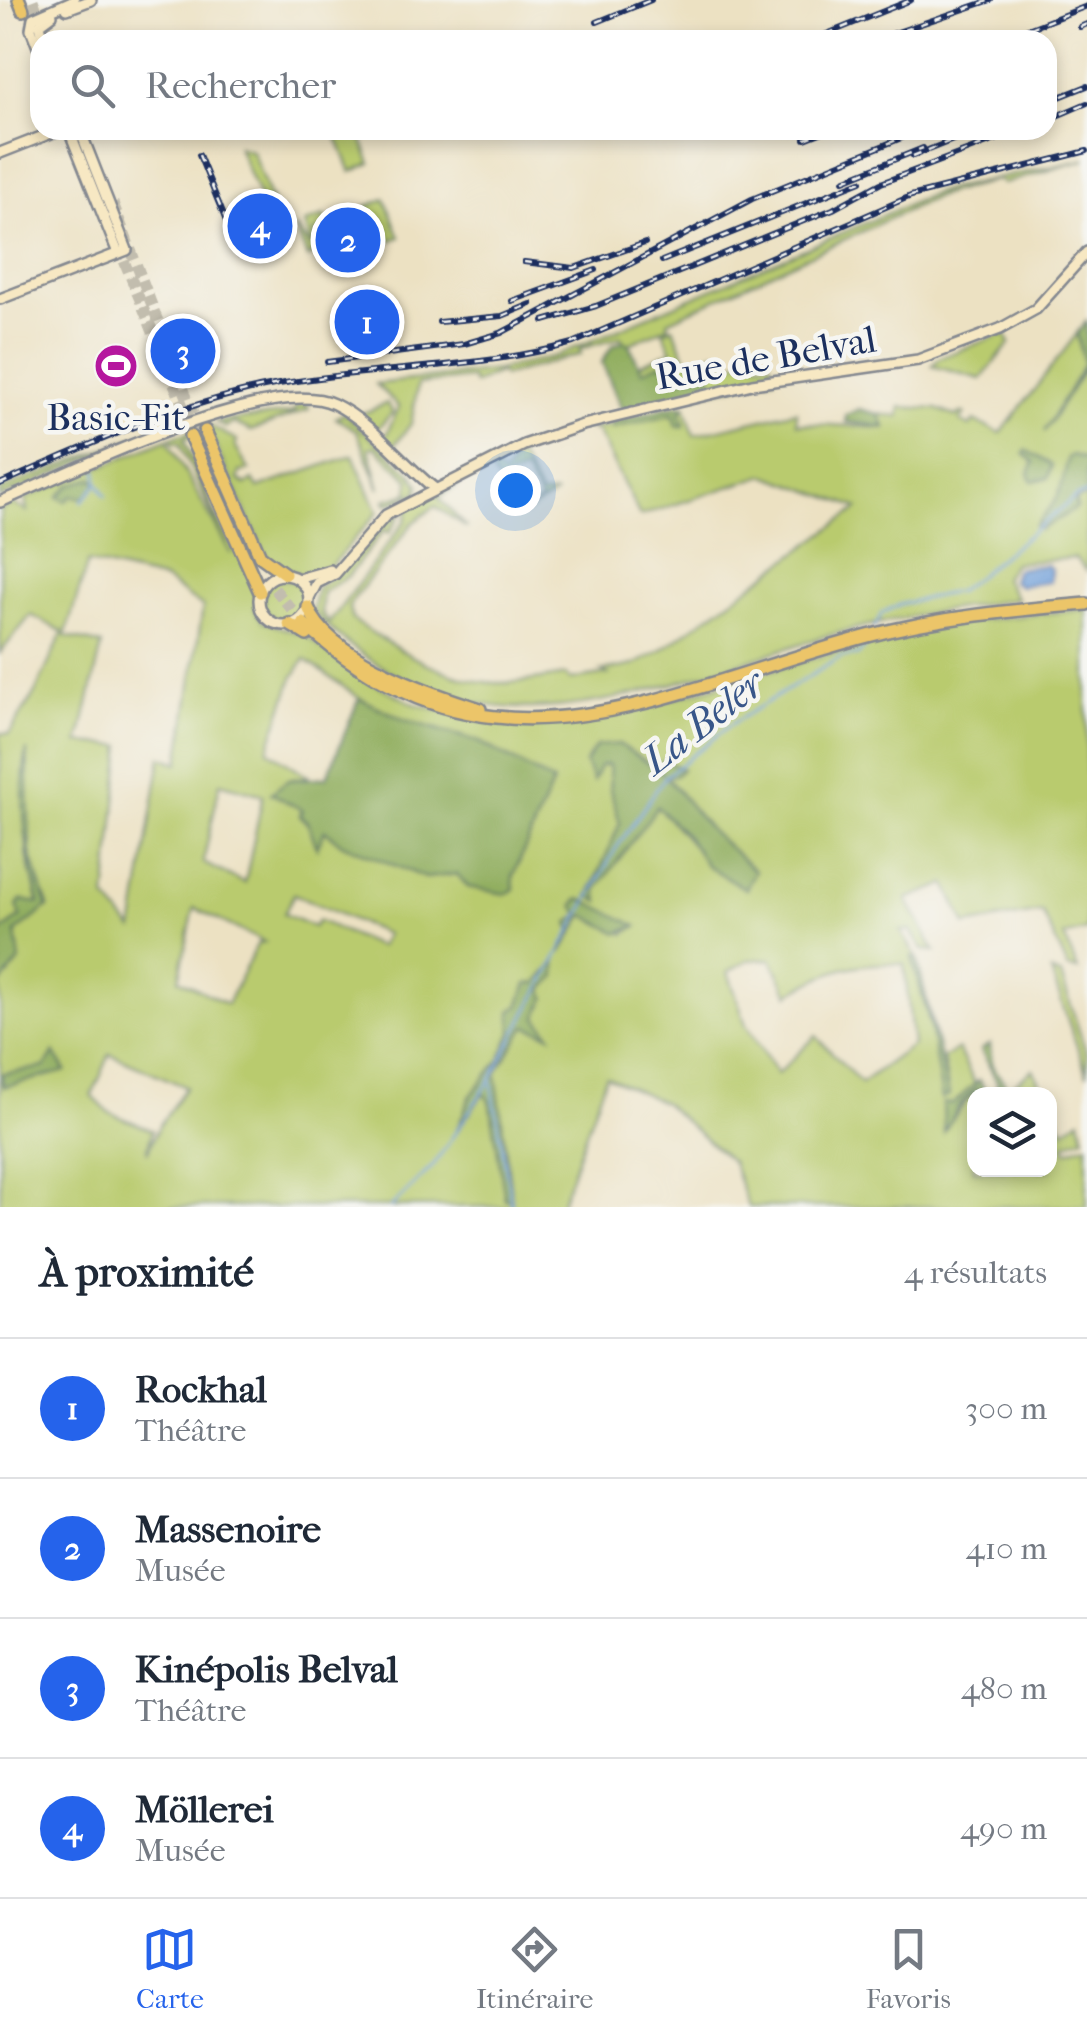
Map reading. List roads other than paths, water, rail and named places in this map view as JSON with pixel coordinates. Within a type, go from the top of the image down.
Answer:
[{"type":"highway","points":[[197,434],[235,527],[265,575]]},
{"type":"highway","points":[[197,434],[260,556],[291,576]]},
{"type":"highway","points":[[197,434],[260,592]]},
{"type":"highway","points":[[289,624],[396,694],[436,709],[539,721],[612,712],[871,632],[969,610],[1087,601]]},
{"type":"highway","points":[[307,612],[340,655],[388,684],[480,712]]},
{"type":"main road","points":[[32,11],[74,0]]},
{"type":"main road","points":[[32,11],[91,0]]},
{"type":"main road","points":[[0,153],[33,140]]},
{"type":"main road","points":[[74,140],[123,252]]},
{"type":"main road","points":[[84,140],[123,252]]},
{"type":"main road","points":[[0,300],[123,252]]},
{"type":"main road","name":"Rue de Belval","points":[[307,612],[317,584],[345,562],[378,521],[427,488],[534,440],[595,422],[766,382],[897,365],[930,356],[1036,309],[1087,252]]},
{"type":"main road","points":[[0,502],[155,434],[257,406],[308,398],[346,411],[427,488]]},
{"type":"main road","points":[[291,576],[307,612],[289,624],[276,624],[265,616],[260,592],[267,581],[291,576],[324,573],[345,562]]},
{"type":"water","points":[[1047,565],[1051,569],[1050,582],[1020,586],[1012,581],[1016,569]]},
{"type":"waterway","points":[[97,470],[98,483],[106,496]]},
{"type":"waterway","points":[[82,502],[97,484]]},
{"type":"waterway","name":"La Beler","points":[[874,628],[882,613],[901,604],[959,591],[1077,496],[1087,494]]},
{"type":"waterway","name":"La Beler","points":[[391,1207],[433,1166],[491,1079],[615,850],[665,777],[730,725],[841,657],[858,655],[869,640]]},
{"type":"waterway","points":[[491,1080],[512,1207]]},
{"type":"tunnel","points":[[33,0],[44,30]]},
{"type":"tunnel","points":[[113,203],[199,429]]},
{"type":"tunnel","points":[[118,246],[194,433]]},
{"type":"tunnel","points":[[264,576],[303,623]]},
{"type":"railway","points":[[597,22],[651,0]]},
{"type":"railway","points":[[837,30],[911,0]]},
{"type":"railway","points":[[903,30],[991,0]]},
{"type":"railway","points":[[1026,30],[1087,6]]},
{"type":"railway","points":[[1080,27],[1087,24]]},
{"type":"railway","points":[[1057,98],[1087,86]]},
{"type":"railway","points":[[1057,116],[1087,103]]},
{"type":"railway","points":[[327,362],[464,344],[501,333],[752,199],[897,140]]},
{"type":"railway","points":[[913,156],[953,140]]},
{"type":"railway","points":[[544,321],[596,306],[833,209],[881,183],[995,140]]},
{"type":"railway","points":[[844,180],[923,148]]},
{"type":"railway","points":[[0,484],[136,426],[243,392],[316,378],[501,358],[573,343],[911,196],[1087,151]]},
{"type":"railway","points":[[199,155],[240,255]]},
{"type":"railway","points":[[662,261],[861,181]]},
{"type":"railway","points":[[524,262],[574,268],[645,243]]},
{"type":"railway","points":[[512,301],[596,270]]},
{"type":"railway","points":[[439,322],[502,316],[531,304]]},
{"type":"place","name":"Möllerei","points":[[260,226]]},
{"type":"place","name":"Massenoire","points":[[348,240]]},
{"type":"place","name":"Rockhal","points":[[367,322]]},
{"type":"place","name":"Kinépolis Belval","points":[[183,351]]},
{"type":"place","name":"Basic-Fit","points":[[116,366]]}]
